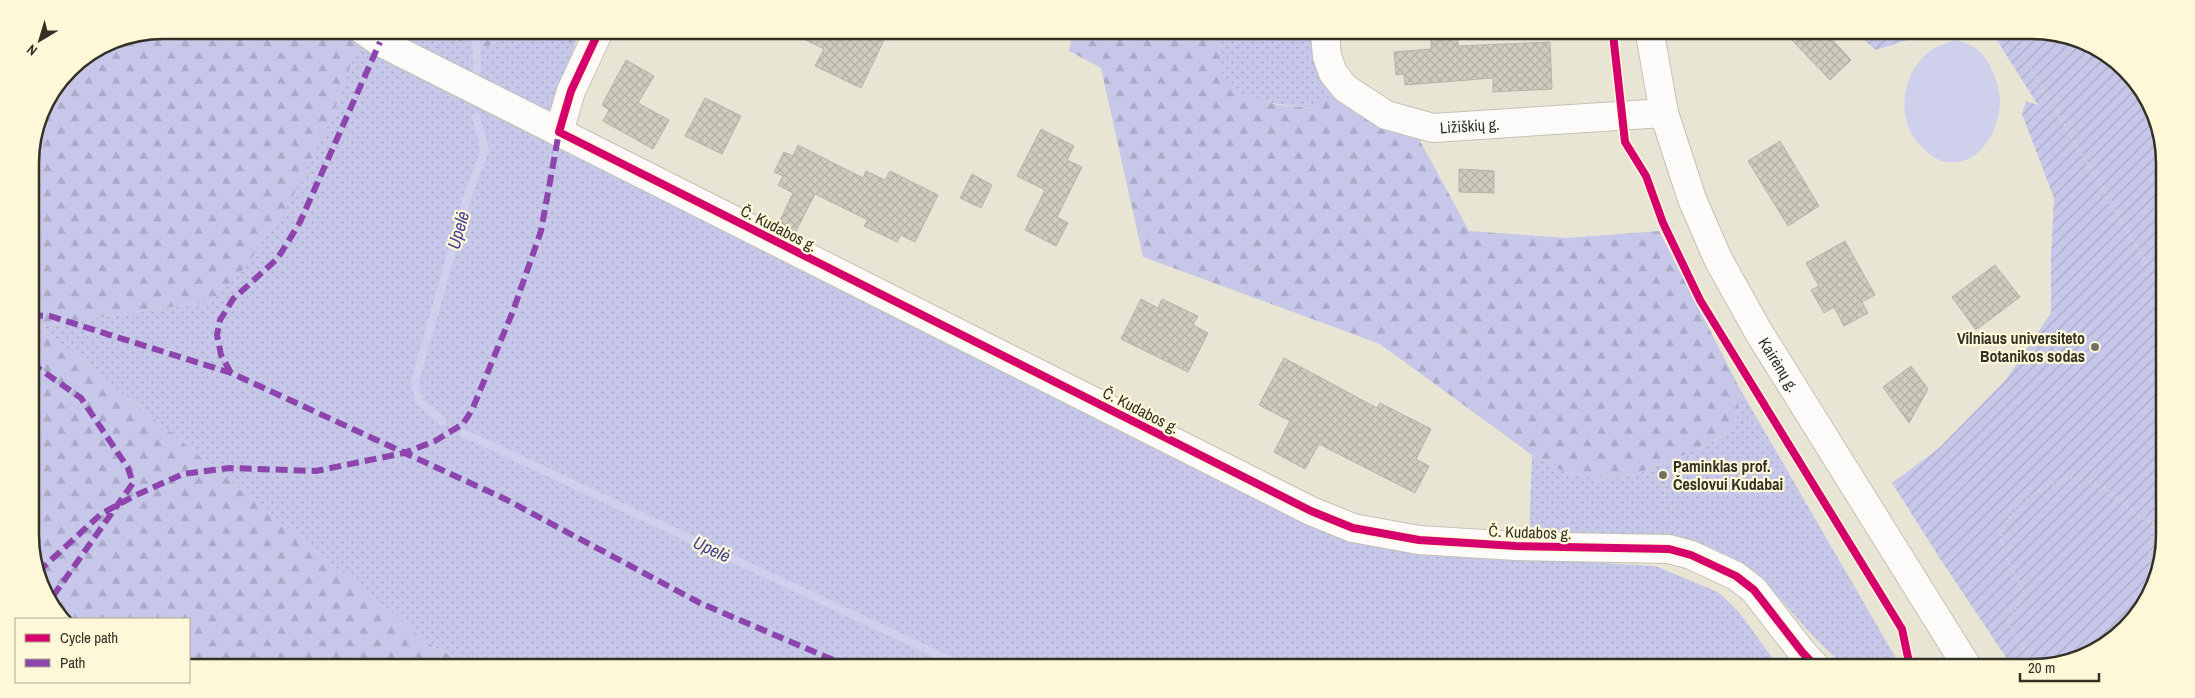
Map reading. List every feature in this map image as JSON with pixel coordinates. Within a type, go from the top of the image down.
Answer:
[{"type":"street","name":"Č. Kudabos g.","points":[[376,39],[1311,511],[1353,528],[1419,540],[1516,546],[1669,549],[1690,555],[1736,576],[1754,590],[1810,659]]},
{"type":"street","points":[[559,132],[571,91],[595,39]]},
{"type":"street","name":"Ližiškių g.","points":[[1326,39],[1327,56],[1333,73],[1345,88],[1362,101],[1386,114],[1433,128],[1664,113]]},
{"type":"street","name":"Kairėnų g.","points":[[1651,39],[1664,113],[1692,199],[1718,259],[1758,331],[1962,659]]},
{"type":"path","points":[[2013,39],[2156,279]]},
{"type":"path","points":[[1663,475],[1669,549]]},
{"type":"path","points":[[2032,659],[2010,629],[2009,620],[2023,597],[2023,589],[2006,558],[2001,539],[2008,519],[2017,509],[2044,488],[2058,480],[2072,478],[2089,479],[2104,488],[2138,516],[2156,524]]},
{"type":"path","points":[[2150,573],[2152,524],[2156,507]]},
{"type":"green space","points":[[155,39],[365,39],[354,56],[330,122],[287,207],[244,268],[212,301],[40,326],[436,649],[461,659],[190,659],[190,618],[70,618],[55,597],[45,575],[39,543],[39,155],[41,139],[48,115],[64,87],[87,64],[115,48],[139,41]]},
{"type":"green space","points":[[365,39],[451,39],[486,47],[499,39],[562,39],[575,45],[556,94],[549,144],[1305,518],[1416,552],[1655,566],[1718,592],[1739,612],[1773,659],[461,659],[436,649],[40,326],[212,301],[330,122],[354,56]]},
{"type":"green space","points":[[451,39],[499,39],[486,47],[475,46]]},
{"type":"green space","points":[[562,39],[577,39],[575,45]]},
{"type":"green space","points":[[1072,39],[1222,39],[1220,66],[1226,84],[1239,94],[1278,105],[1314,108],[1334,94],[1418,137],[1469,231],[1566,238],[1659,231],[1740,389],[1737,418],[1723,436],[1701,448],[1629,477],[1594,478],[1565,472],[1532,455],[1380,344],[1143,257],[1101,68],[1069,51]]},
{"type":"green space","points":[[1222,39],[1318,39],[1334,94],[1314,108],[1253,99],[1241,95],[1225,83],[1222,77],[1220,58]]},
{"type":"green space","points":[[1863,39],[1910,39],[1876,50]]},
{"type":"green space","name":"Vilniaus universiteto Botanikos sodas","points":[[1996,39],[2048,40],[2080,48],[2094,55],[2125,81],[2135,94],[2150,123],[2156,155],[2156,535],[2152,567],[2147,583],[2135,604],[2114,628],[2094,643],[2072,653],[2040,659],[2007,659],[1892,483],[1938,449],[2005,381],[2051,313],[2051,255],[2054,198],[2022,114],[2026,101],[2038,105]]},
{"type":"green space","points":[[1740,389],[1896,659],[1837,659],[1819,642],[1759,577],[1736,560],[1709,548],[1680,540],[1650,535],[1529,535],[1532,455],[1565,472],[1594,478],[1629,477],[1701,448],[1723,436],[1737,418]]},
{"type":"shaded area","points":[[1957,40],[1981,52],[1997,83],[2000,101],[1996,123],[1986,144],[1969,159],[1947,162],[1932,155],[1915,139],[1905,115],[1904,102],[1910,76],[1917,64],[1933,49]]},
{"type":"building","points":[[803,39],[885,39],[861,88],[815,66],[824,49]]},
{"type":"building","points":[[1431,39],[1458,39],[1458,46],[1550,42],[1552,89],[1493,92],[1493,78],[1405,85],[1404,74],[1396,75],[1394,52],[1431,49]]},
{"type":"building","points":[[1791,39],[1832,39],[1851,60],[1830,80]]},
{"type":"building","points":[[626,60],[654,76],[638,103],[669,120],[653,149],[603,121],[609,110],[602,105]]},
{"type":"building","points":[[705,98],[741,116],[722,154],[685,136]]},
{"type":"building","points":[[1041,129],[1074,146],[1067,160],[1082,167],[1057,217],[1068,223],[1056,246],[1025,230],[1045,190],[1017,176]]},
{"type":"building","points":[[1780,141],[1819,206],[1788,226],[1748,161]]},
{"type":"building","points":[[798,145],[863,178],[866,171],[885,180],[890,171],[938,195],[915,242],[901,235],[897,242],[864,226],[868,220],[815,194],[795,233],[778,225],[793,193],[778,185],[783,176],[774,172],[784,152],[793,156]]},
{"type":"building","points":[[1459,169],[1494,171],[1494,193],[1459,192]]},
{"type":"building","points":[[972,174],[992,185],[981,208],[960,198]]},
{"type":"building","points":[[1845,241],[1875,295],[1862,302],[1868,313],[1844,326],[1834,307],[1824,313],[1811,290],[1819,286],[1806,263]]},
{"type":"building","points":[[1995,265],[2020,297],[1976,330],[1952,297]]},
{"type":"building","points":[[1141,299],[1158,308],[1162,299],[1198,316],[1193,325],[1208,333],[1188,372],[1121,339]]},
{"type":"building","points":[[1284,358],[1377,408],[1380,403],[1431,429],[1416,459],[1429,466],[1415,493],[1319,444],[1305,469],[1274,452],[1290,421],[1259,405]]},
{"type":"building","points":[[1911,366],[1928,389],[1909,423],[1883,387]]},
{"type":"waterway","name":"Upelė","points":[[476,39],[477,70]]},
{"type":"waterway","name":"Upelė","points":[[442,421],[419,401],[415,381],[468,195],[485,150],[476,117]]},
{"type":"waterway","name":"Upelė","points":[[464,433],[947,659]]},
{"type":"marked path","points":[[231,373],[221,355],[217,335],[220,320],[233,299],[278,258],[300,222],[380,42]]},
{"type":"marked path","points":[[43,567],[101,514],[134,496],[183,474],[230,468],[316,471],[404,453],[435,441],[463,424],[472,410],[513,311],[541,231],[559,132]]},
{"type":"marked path","points":[[39,315],[50,316],[231,373],[505,499],[700,603],[831,659]]},
{"type":"marked path","points":[[39,369],[81,398],[128,468],[133,483],[54,595]]},
{"type":"cycle path","points":[[595,39],[571,91],[559,132],[1311,511],[1353,528],[1419,540],[1516,546],[1669,549],[1691,555],[1736,576],[1754,590],[1809,659]]},
{"type":"cycle path","points":[[1614,39],[1625,142],[1646,176],[1663,223],[1700,300],[1902,629],[1908,659]]},
{"type":"place","name":"Vilniaus universiteto Botanikos sodas","points":[[2095,347]]},
{"type":"place","name":"Paminklas prof. Česlovui Kudabai","points":[[1663,475]]}]
